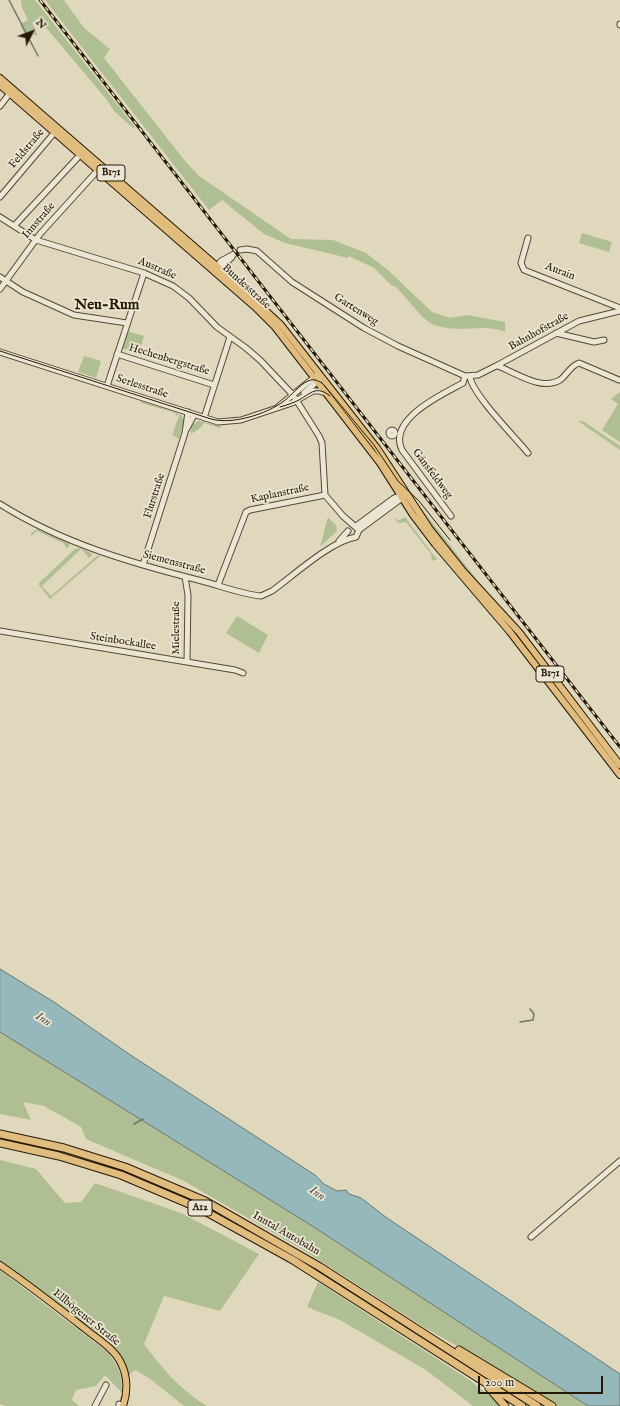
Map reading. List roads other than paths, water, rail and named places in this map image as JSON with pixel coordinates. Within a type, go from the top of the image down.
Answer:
[{"type":"highway","name":"Inntal Autobahn","points":[[0,1134],[64,1148],[125,1167],[205,1201],[320,1267],[537,1406]]},
{"type":"highway","name":"Inntal Autobahn","points":[[0,1143],[45,1152],[138,1180],[223,1220],[293,1260],[522,1406]]},
{"type":"highway","points":[[434,1340],[461,1351],[552,1406]]},
{"type":"highway","points":[[482,1381],[505,1406]]},
{"type":"main road","name":"Bundesstraße","points":[[0,78],[217,269],[267,319],[314,376],[380,463],[435,544],[510,632],[620,775]]},
{"type":"main road","name":"Bundesstraße","points":[[0,85],[98,170],[277,320],[321,375],[382,456],[417,510]]},
{"type":"main road","name":"B171","points":[[417,510],[464,571],[519,632],[620,765]]},
{"type":"main road","name":"Ellbögener Straße","points":[[0,1265],[63,1311],[113,1352],[126,1377],[126,1392],[120,1405]]},
{"type":"street","points":[[0,106],[10,93]]},
{"type":"street","name":"Feldstraße","points":[[0,197],[55,132]]},
{"type":"street","points":[[14,226],[81,154]]},
{"type":"street","name":"Innstraße","points":[[0,289],[36,240],[98,170]]},
{"type":"street","name":"Austraße","points":[[0,217],[36,240],[144,273],[160,279],[179,290],[230,337],[253,354],[293,395],[296,400]]},
{"type":"street","name":"Aurain","points":[[528,238],[520,263],[524,270],[620,308]]},
{"type":"street","name":"Gartenweg","points":[[240,250],[247,248],[257,251],[295,284],[364,328],[398,346],[468,376]]},
{"type":"street","points":[[107,386],[144,273]]},
{"type":"street","points":[[0,277],[23,292],[74,315],[127,323]]},
{"type":"street","name":"Bahnhofstraße","points":[[395,431],[426,404],[463,383],[468,376],[478,375],[498,366],[580,321],[620,311]]},
{"type":"street","points":[[556,333],[594,342],[604,340]]},
{"type":"street","points":[[204,418],[230,337]]},
{"type":"street","name":"Serlesstraße","points":[[0,352],[218,422],[233,422],[296,400],[316,390],[322,391],[329,396]]},
{"type":"street","name":"Hechenbergstraße","points":[[117,354],[214,385]]},
{"type":"street","points":[[498,366],[541,384],[561,379],[574,365],[579,364],[620,380]]},
{"type":"street","points":[[314,376],[321,375]]},
{"type":"street","name":"Serlesstraße","points":[[296,400],[318,382],[321,375]]},
{"type":"street","name":"Serlesstraße","points":[[277,407],[314,376]]},
{"type":"street","points":[[468,376],[483,399],[528,453]]},
{"type":"street","name":"Kaplanstraße","points":[[296,400],[322,443],[325,495],[343,516],[356,527]]},
{"type":"street","name":"Flurstraße","points":[[185,433],[188,412]]},
{"type":"street","name":"Flurstraße","points":[[143,565],[185,433],[194,414]]},
{"type":"street","name":"Gänsfeldweg","points":[[402,426],[399,442],[402,450],[451,516]]},
{"type":"street","points":[[402,487],[403,497],[417,510]]},
{"type":"street","name":"Kaplanstraße","points":[[218,585],[246,512],[325,495]]},
{"type":"street","points":[[348,530],[356,527],[403,497]]},
{"type":"street","name":"Siemensstraße","points":[[0,504],[21,518],[73,542],[184,577],[255,595],[266,595],[337,544],[351,537],[358,536],[356,527]]},
{"type":"street","name":"Kaplanstraße","points":[[343,516],[351,537]]},
{"type":"street","name":"Siemensstraße","points":[[337,544],[348,530]]},
{"type":"street","name":"Mielestraße","points":[[184,577],[188,595]]},
{"type":"street","name":"Mielestraße","points":[[187,662],[188,595],[192,579]]},
{"type":"street","name":"Steinbockallee","points":[[0,631],[235,670],[243,673]]},
{"type":"street","points":[[531,1237],[620,1161]]},
{"type":"street","points":[[95,1406],[106,1385]]},
{"type":"water","name":"Inn","points":[[0,969],[54,1002],[129,1054],[315,1175],[324,1184],[337,1191],[346,1190],[349,1194],[361,1198],[387,1218],[620,1374],[620,1406],[588,1406],[309,1224],[0,1032]]},
{"type":"waterway","points":[[9,0],[38,56]]},
{"type":"waterway","points":[[520,1022],[533,1020],[534,1014],[530,1009]]},
{"type":"waterway","points":[[134,1124],[143,1119]]},
{"type":"tram line","points":[[0,351],[211,419],[229,421],[259,414],[277,406],[308,381],[319,381],[374,445],[398,481],[419,501],[450,540]]},
{"type":"tram line","points":[[280,407],[297,401],[314,391],[321,391],[330,396]]},
{"type":"railway","points":[[40,0],[620,747]]},
{"type":"district","name":"Neu-Rum","points":[[107,306]]}]
